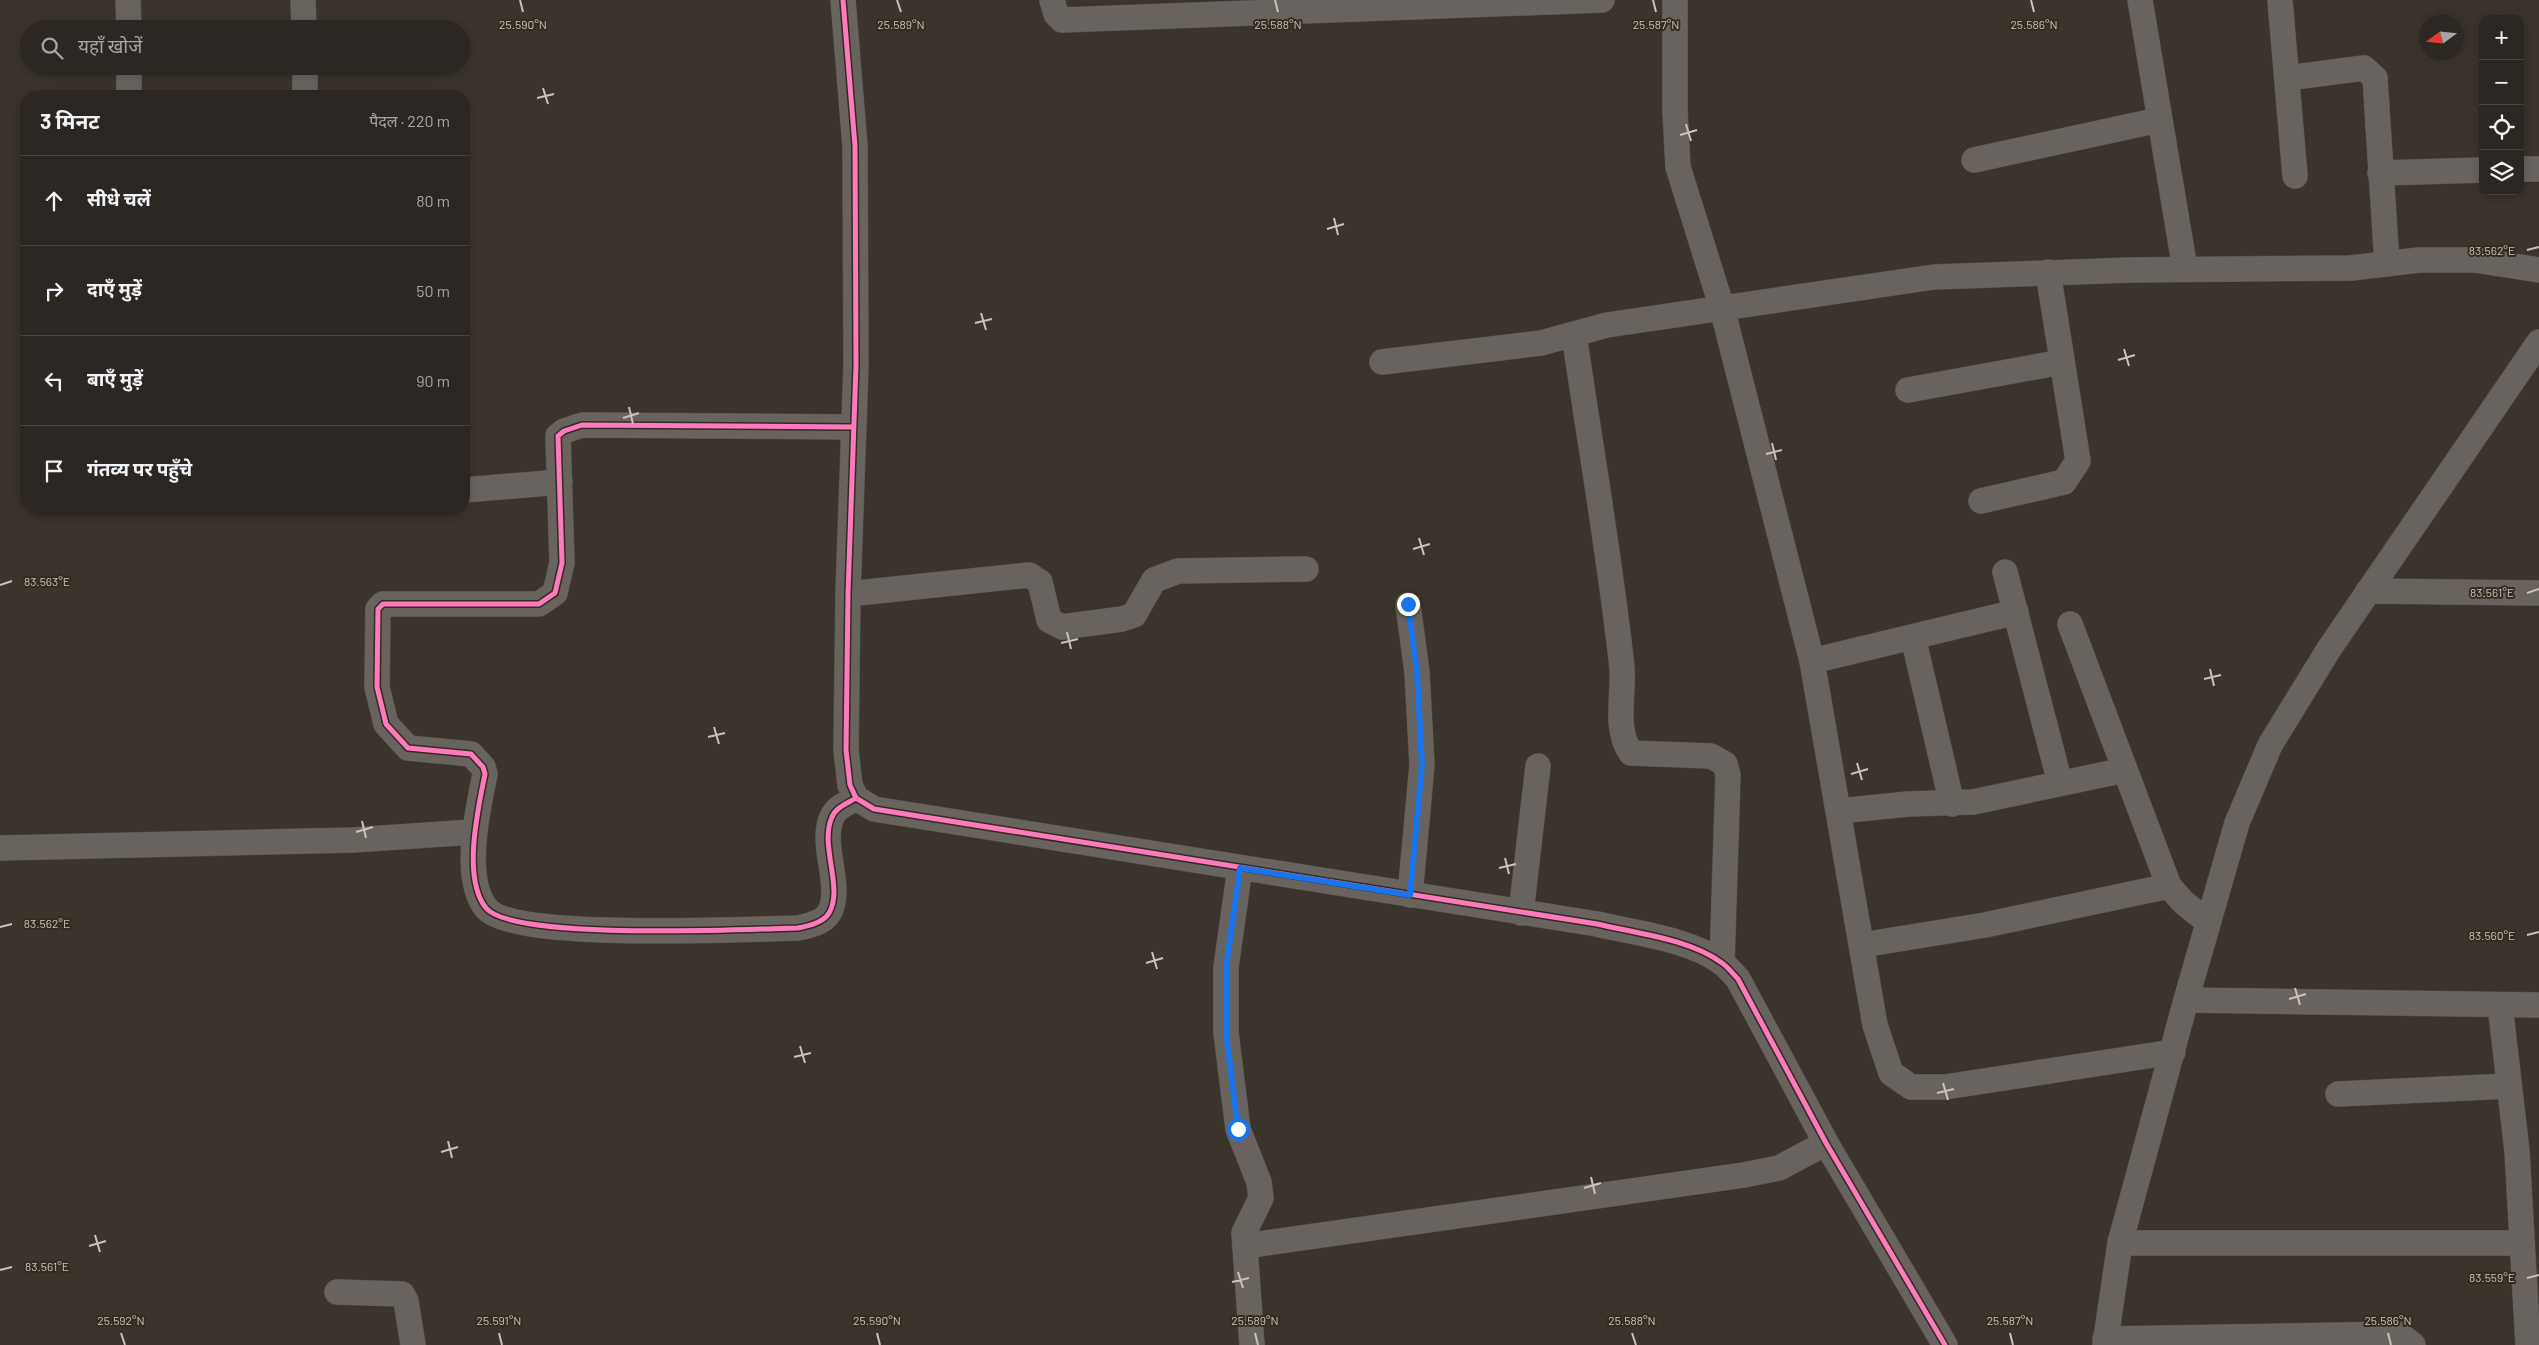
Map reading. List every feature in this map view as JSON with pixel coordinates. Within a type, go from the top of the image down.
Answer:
[{"type":"street","points":[[128,0],[129,20]]},
{"type":"street","points":[[303,0],[304,20]]},
{"type":"street","points":[[843,0],[855,146],[856,365],[848,594],[846,750],[850,785],[856,798],[874,809],[1597,924],[1687,946],[1722,963],[1738,979],[1826,1143],[1945,1345]]},
{"type":"street","points":[[1052,0],[1056,14],[1062,20],[1602,0]]},
{"type":"street","points":[[1676,0],[1675,111],[1678,167],[1722,308],[1812,661],[1875,1025],[1891,1073],[1911,1087],[1945,1087],[2173,1052]]},
{"type":"street","points":[[2140,0],[2185,269]]},
{"type":"street","points":[[2280,0],[2295,176]]},
{"type":"street","points":[[2287,78],[2364,68],[2370,71],[2375,78],[2386,264]]},
{"type":"street","points":[[129,75],[130,90]]},
{"type":"street","points":[[304,75],[305,90]]},
{"type":"street","points":[[1974,160],[2159,120]]},
{"type":"street","points":[[2524,169],[2539,169]]},
{"type":"street","points":[[2380,173],[2479,170]]},
{"type":"street","points":[[1382,362],[1541,343],[1607,325],[1934,277],[2185,269],[2351,268],[2419,260],[2475,260],[2539,270]]},
{"type":"street","points":[[1980,501],[2064,482],[2078,461],[2048,272]]},
{"type":"street","points":[[1574,334],[1622,670],[1622,731],[1625,744],[1631,752],[1711,756],[1726,764],[1728,776],[1722,963]]},
{"type":"street","points":[[2413,1345],[2399,1334],[2105,1342],[2120,1243],[2236,823],[2270,745],[2329,649],[2539,342]]},
{"type":"street","points":[[1908,390],[2062,362]]},
{"type":"street","points":[[853,427],[582,425],[564,431],[558,436],[562,563],[556,593],[539,604],[383,604],[378,609],[377,688],[386,724],[408,748],[470,754],[483,767],[485,774],[473,832],[475,884],[487,909],[503,919],[578,930],[798,928],[816,924],[829,914],[834,898],[829,833],[832,817],[839,808],[856,798]]},
{"type":"street","points":[[470,490],[560,482]]},
{"type":"street","points":[[848,594],[1029,575],[1040,582],[1049,620],[1062,627],[1134,616],[1154,580],[1178,571],[1306,569]]},
{"type":"street","points":[[2005,572],[2060,783]]},
{"type":"street","points":[[2368,591],[2539,593]]},
{"type":"street","points":[[1408,604],[1417,672],[1422,765],[1410,895]]},
{"type":"street","points":[[1812,661],[2016,612]]},
{"type":"street","points":[[2070,624],[2169,886],[2183,902],[2208,922]]},
{"type":"street","points":[[1914,637],[1952,804]]},
{"type":"street","points":[[1521,912],[1538,766]]},
{"type":"street","points":[[1839,811],[1908,804],[1973,802],[2125,770]]},
{"type":"street","points":[[0,848],[354,840],[473,832]]},
{"type":"street","points":[[1240,868],[1226,967],[1226,1033],[1238,1129],[1259,1182],[1262,1198],[1244,1233],[1252,1345]]},
{"type":"street","points":[[1862,945],[1985,925],[2169,886]]},
{"type":"street","points":[[2186,1000],[2539,1005]]},
{"type":"street","points":[[2500,1005],[2516,1151],[2528,1345]]},
{"type":"street","points":[[2338,1094],[2509,1086]]},
{"type":"street","points":[[1245,1246],[1744,1175],[1779,1168],[1826,1143]]},
{"type":"street","points":[[2120,1243],[2522,1242]]},
{"type":"street","points":[[337,1292],[402,1294],[406,1301],[413,1345]]},
{"type":"cycle path","points":[[843,0],[855,146],[856,365],[848,594],[846,750],[850,785],[856,798],[874,809],[1597,924],[1678,942],[1709,955],[1724,965],[1738,979],[1826,1143],[1945,1345]]},
{"type":"cycle path","points":[[853,427],[582,425],[564,431],[558,436],[562,563],[555,593],[539,604],[383,604],[378,609],[377,687],[386,724],[408,748],[471,754],[483,767],[485,774],[474,843],[473,862],[475,879],[479,895],[486,908],[505,918],[539,925],[633,931],[798,928],[811,925],[819,922],[826,916],[833,903],[834,891],[828,840],[832,817],[839,808],[856,798]]},
{"type":"route","points":[[1238,1129],[1226,1033],[1226,967],[1240,868],[1410,895],[1422,765],[1417,672],[1408,604]]}]
